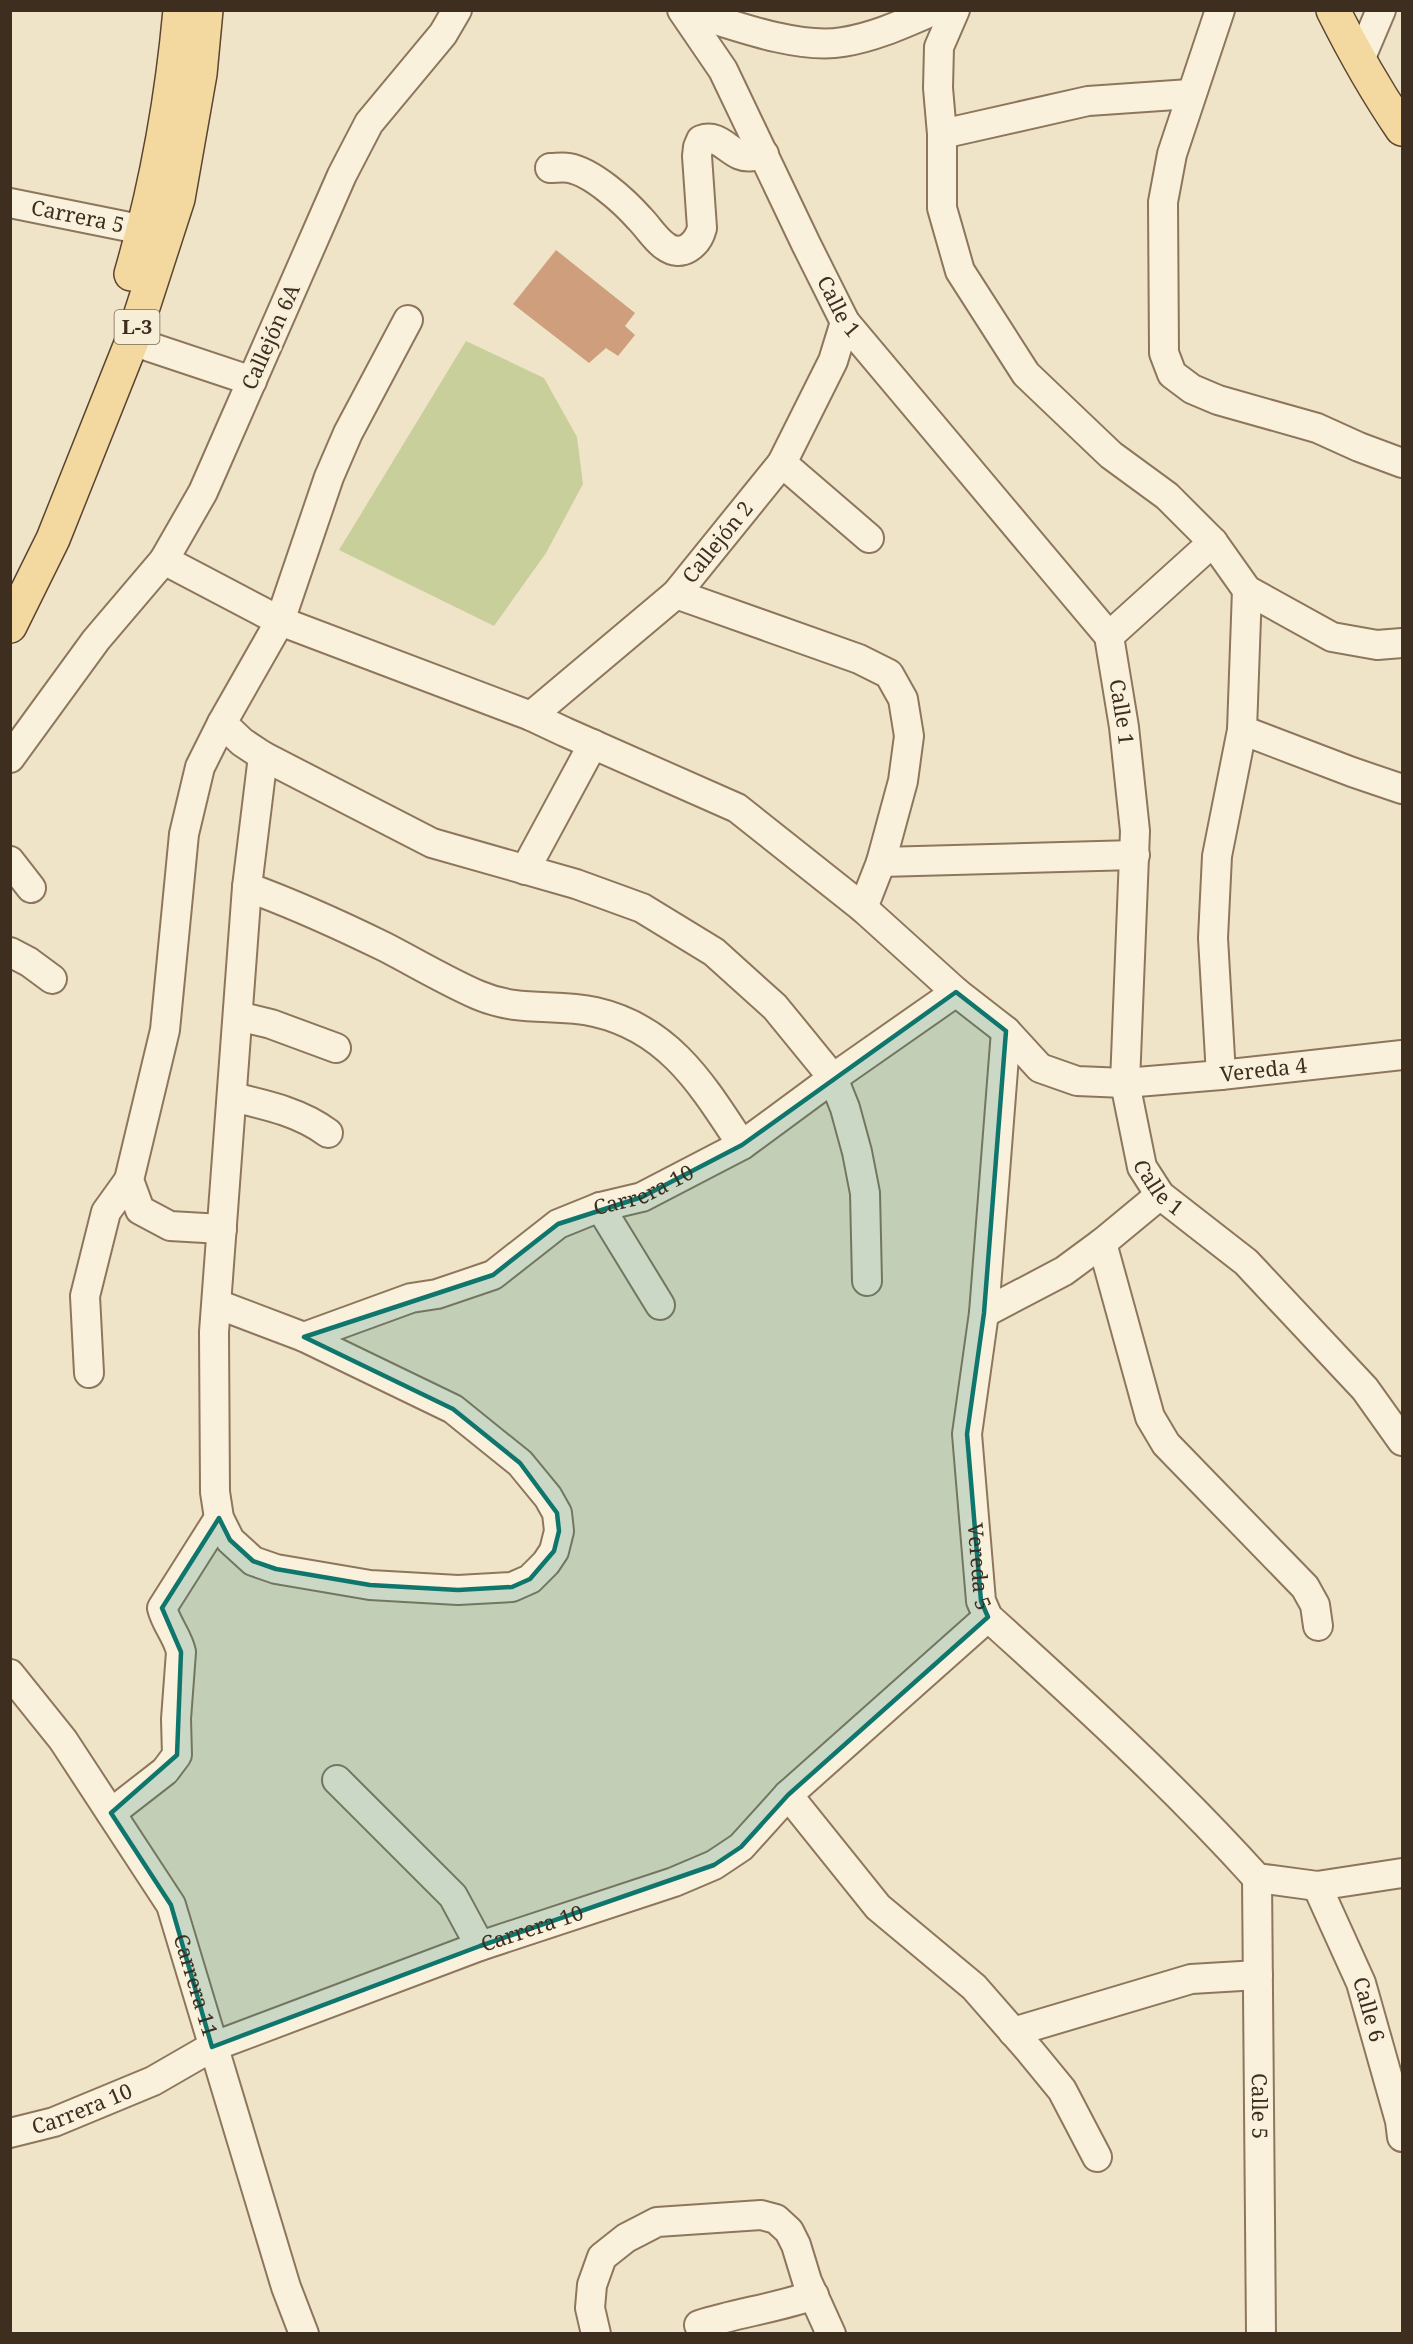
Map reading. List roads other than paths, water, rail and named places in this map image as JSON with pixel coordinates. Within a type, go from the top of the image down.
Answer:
[{"type":"main road","name":"L-3","points":[[10,574],[56,488],[110,346],[144,230],[174,79],[180,10]]},
{"type":"main road","name":"L-3","points":[[10,626],[53,539],[132,341],[178,199],[200,75],[206,10]]},
{"type":"main road","points":[[1334,10],[1359,62],[1381,100],[1402,129]]},
{"type":"street","name":"Callejón 6A","points":[[10,758],[96,640],[164,560],[203,492],[342,175],[369,123],[442,34],[457,10]]},
{"type":"street","points":[[694,12],[794,42],[841,43],[878,34],[935,10]]},
{"type":"street","points":[[956,10],[939,47],[942,208],[960,271],[1026,375],[1111,455],[1167,496],[1213,543],[1247,590],[1332,637],[1377,645],[1402,643]]},
{"type":"street","points":[[1220,10],[1190,94],[1172,154],[1163,202],[1164,352],[1172,374],[1192,389],[1218,400],[1317,428],[1402,463]]},
{"type":"street","points":[[1359,62],[1381,10]]},
{"type":"street","name":"Calle 1","points":[[694,12],[845,322],[1109,636],[1124,727],[1136,831],[1125,1083],[1142,1167],[1160,1195],[1246,1262],[1365,1389],[1402,1441]]},
{"type":"street","points":[[942,135],[1088,100],[1190,94]]},
{"type":"street","points":[[550,168],[570,168],[590,176],[639,217],[664,246],[681,251],[692,247],[699,239],[702,228],[697,156],[701,140],[716,139],[741,156],[764,154]]},
{"type":"street","name":"Carrera 5","points":[[10,203],[144,230]]},
{"type":"street","points":[[89,1373],[85,1296],[106,1212],[129,1180],[165,1030],[184,834],[200,767],[222,723],[280,621],[328,477],[348,433],[408,320]]},
{"type":"street","name":"Callejón 2","points":[[531,716],[676,594],[782,463],[833,362],[845,322]]},
{"type":"street","points":[[132,341],[252,381]]},
{"type":"street","points":[[782,463],[869,538]]},
{"type":"street","points":[[1109,636],[1213,543]]},
{"type":"street","points":[[164,560],[280,621]]},
{"type":"street","points":[[1221,1075],[1213,938],[1217,856],[1242,730],[1247,590]]},
{"type":"street","points":[[676,594],[859,659],[889,674],[903,699],[909,736],[903,781],[881,862],[863,908]]},
{"type":"street","name":"Vereda 4","points":[[280,621],[531,716],[737,808],[863,908],[956,992],[1006,1031],[1040,1068],[1077,1081],[1125,1083],[1402,1055]]},
{"type":"street","points":[[222,723],[242,742],[263,756],[432,843],[576,884],[642,908],[714,952],[775,1007],[833,1078],[845,1108],[865,1193],[867,1281]]},
{"type":"street","points":[[1242,730],[1402,789]]},
{"type":"street","points":[[525,870],[593,744]]},
{"type":"street","points":[[217,1304],[304,1337],[453,1409],[520,1463],[548,1497],[557,1513],[559,1531],[554,1551],[546,1563],[530,1579],[512,1587],[458,1590],[370,1585],[276,1569],[253,1561],[230,1540],[219,1518],[214,1481],[214,1332],[247,887],[263,756]]},
{"type":"street","points":[[881,862],[1135,855]]},
{"type":"street","points":[[10,861],[31,888]]},
{"type":"street","points":[[247,887],[299,907],[479,995],[512,1006],[594,1012],[639,1028],[676,1055],[708,1094],[742,1145]]},
{"type":"street","points":[[10,952],[52,978]]},
{"type":"street","name":"Carrera 10","points":[[304,1337],[411,1298],[437,1294],[493,1275],[558,1224],[600,1207],[642,1197],[742,1145],[956,992]]},
{"type":"street","points":[[238,1016],[280,1027],[336,1048]]},
{"type":"street","name":"Vereda 5","points":[[1006,1031],[984,1313],[967,1434],[981,1601],[988,1617],[1139,1757],[1209,1825],[1257,1878]]},
{"type":"street","points":[[232,1097],[295,1114],[312,1121],[328,1133]]},
{"type":"street","points":[[129,1180],[140,1210],[160,1221],[170,1226],[222,1229]]},
{"type":"street","points":[[984,1313],[1064,1270],[1102,1243],[1160,1195]]},
{"type":"street","points":[[600,1207],[660,1305]]},
{"type":"street","points":[[1102,1243],[1150,1417],[1166,1444],[1305,1587],[1315,1605],[1318,1626]]},
{"type":"street","points":[[111,1813],[165,1771],[177,1755],[176,1719],[181,1652],[180,1645],[162,1608],[219,1518]]},
{"type":"street","name":"Carrera 10","points":[[10,2133],[54,2121],[153,2081],[212,2047],[480,1946],[674,1882],[714,1865],[741,1847],[788,1795],[988,1617]]},
{"type":"street","name":"Carrera 11","points":[[10,1674],[63,1740],[171,1905],[286,2287],[304,2334]]},
{"type":"street","points":[[337,1780],[453,1896],[480,1946]]},
{"type":"street","points":[[788,1795],[878,1907],[974,1988],[1013,2032],[1062,2090],[1097,2157]]},
{"type":"street","points":[[1257,1878],[1317,1886],[1402,1873]]},
{"type":"street","name":"Calle 5","points":[[1257,1878],[1260,2334]]},
{"type":"street","name":"Calle 6","points":[[1317,1886],[1361,1983],[1400,2121],[1402,2138]]},
{"type":"street","points":[[1013,2032],[1191,1979],[1258,1975]]},
{"type":"street","points":[[596,2334],[590,2308],[592,2285],[602,2257],[626,2238],[657,2222],[761,2215],[776,2219],[789,2231],[831,2334]]},
{"type":"street","points":[[699,2325],[746,2311],[780,2307],[814,2295]]}]
